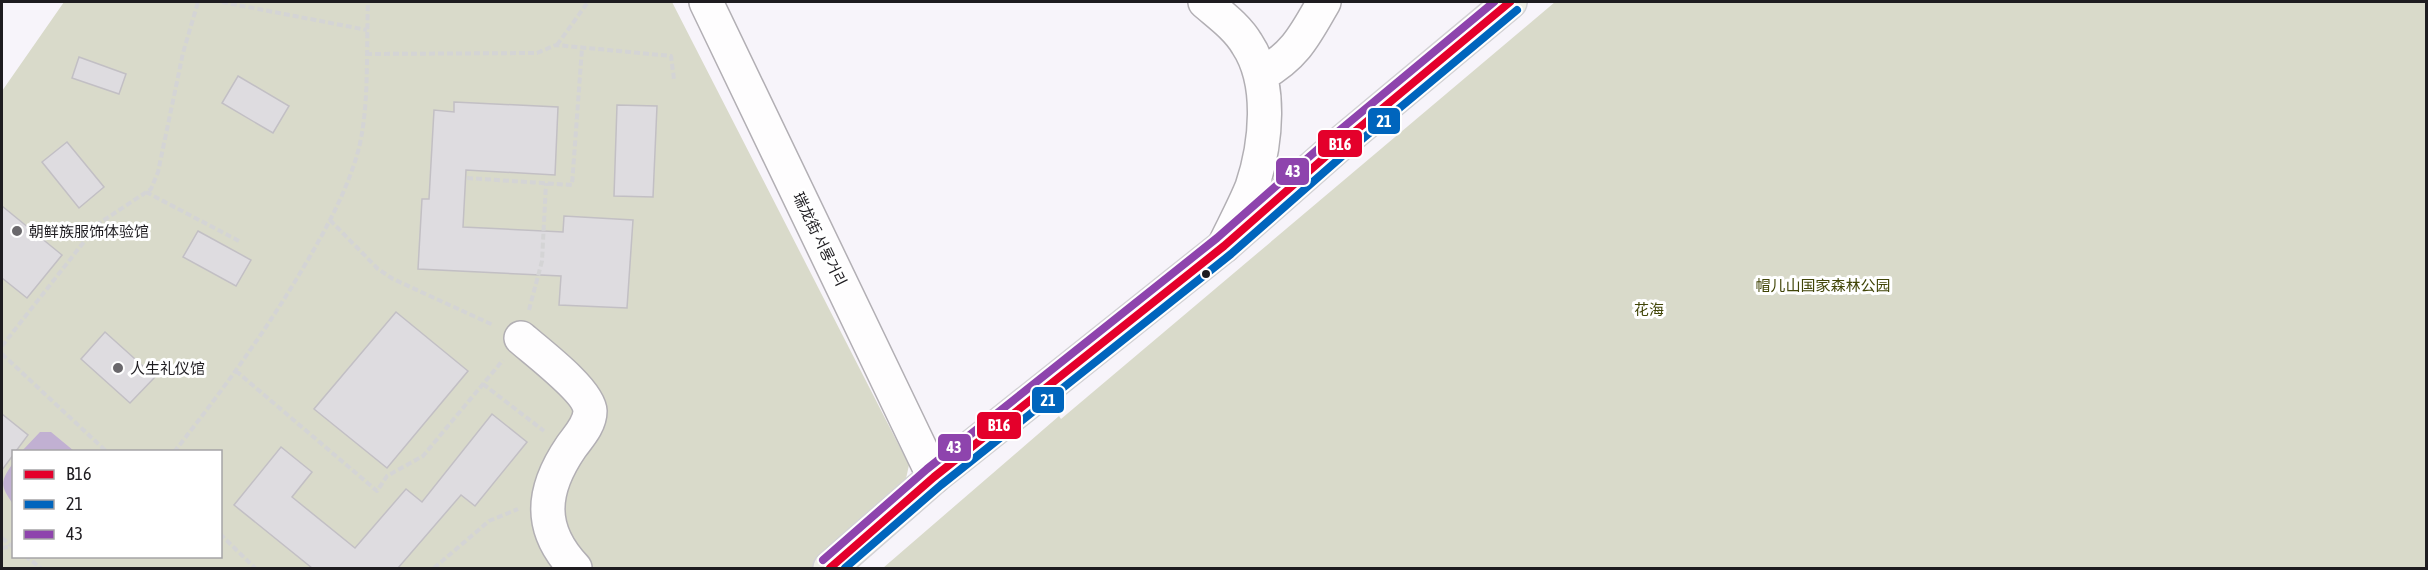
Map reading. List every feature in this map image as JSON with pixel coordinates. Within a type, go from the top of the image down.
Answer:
[{"type":"main road","points":[[830,568],[934,477],[1224,246],[1341,143],[1510,2]]},
{"type":"street","name":"瑞龙街 서룡거리","points":[[706,2],[934,477]]},
{"type":"street","points":[[1205,2],[1247,44],[1261,75],[1264,105],[1262,141],[1252,187],[1224,246]]},
{"type":"street","points":[[1261,75],[1282,63],[1294,52],[1324,2]]},
{"type":"street","points":[[521,338],[584,395],[590,411],[587,425],[569,450],[554,478],[548,502],[548,526],[561,553],[575,568]]},
{"type":"path","points":[[2,346],[98,224],[151,189],[158,172],[183,52],[198,2]]},
{"type":"path","points":[[222,2],[367,30]]},
{"type":"path","points":[[176,450],[281,307],[330,220],[358,154],[368,2]]},
{"type":"path","points":[[556,45],[588,2]]},
{"type":"path","points":[[366,54],[537,53],[556,45],[671,56],[674,79]]},
{"type":"path","points":[[467,178],[572,185],[582,48]]},
{"type":"path","points":[[236,371],[377,491],[387,476],[423,456],[521,338],[542,261],[546,183]]},
{"type":"path","points":[[146,192],[241,242]]},
{"type":"path","points":[[330,220],[378,269],[393,279],[521,338]]},
{"type":"path","points":[[2,354],[105,450]]},
{"type":"path","points":[[483,384],[569,450]]},
{"type":"path","points":[[434,568],[489,521],[512,511],[548,502]]},
{"type":"path","points":[[222,536],[255,568]]},
{"type":"path","points":[[28,558],[41,568]]},
{"type":"green space","points":[[64,2],[672,2],[909,465],[903,492],[812,568],[2,568],[2,91]]},
{"type":"green space","name":"帽儿山国家森林公园","points":[[1555,2],[2426,2],[2426,568],[883,568],[1059,416],[1061,419]]},
{"type":"shaded area","points":[[40,432],[51,432],[73,450],[23,450]]},
{"type":"shaded area","points":[[12,465],[12,502],[3,484]]},
{"type":"building","points":[[79,57],[126,74],[119,94],[72,78]]},
{"type":"building","points":[[238,76],[289,106],[273,133],[222,103]]},
{"type":"building","points":[[454,102],[558,107],[555,175],[466,170],[463,227],[563,232],[564,216],[633,220],[627,308],[559,305],[561,276],[418,269],[422,199],[429,199],[434,110],[454,112]]},
{"type":"building","points":[[617,105],[657,106],[653,197],[614,196]]},
{"type":"building","points":[[67,142],[104,187],[79,208],[42,162]]},
{"type":"building","name":"朝鲜族服饰体验馆","points":[[2,206],[62,255],[27,298],[2,278]]},
{"type":"building","points":[[198,231],[251,260],[236,286],[183,257]]},
{"type":"building","points":[[396,312],[468,371],[387,468],[314,409]]},
{"type":"building","name":"人生礼仪馆","points":[[105,332],[155,377],[130,403],[81,359]]},
{"type":"building","points":[[2,414],[28,435],[17,450],[12,450],[12,457],[2,470]]},
{"type":"building","points":[[492,414],[527,442],[475,506],[461,495],[398,568],[312,568],[234,505],[281,447],[312,472],[292,497],[355,548],[406,489],[422,502]]},
{"type":"transit line","name":"43","points":[[823,560],[927,469],[1217,238],[1334,135],[1494,2]]},
{"type":"transit line","name":"B16","points":[[830,568],[934,477],[1224,246],[1341,143],[1510,2]]},
{"type":"transit line","name":"21","points":[[845,568],[941,485],[1231,254],[1348,151],[1517,10]]},
{"type":"place","name":"朝鲜族服饰体验馆","points":[[17,231]]},
{"type":"place","name":"人生礼仪馆","points":[[118,368]]},
{"type":"park label","name":"花海","points":[[1649,309]]}]
